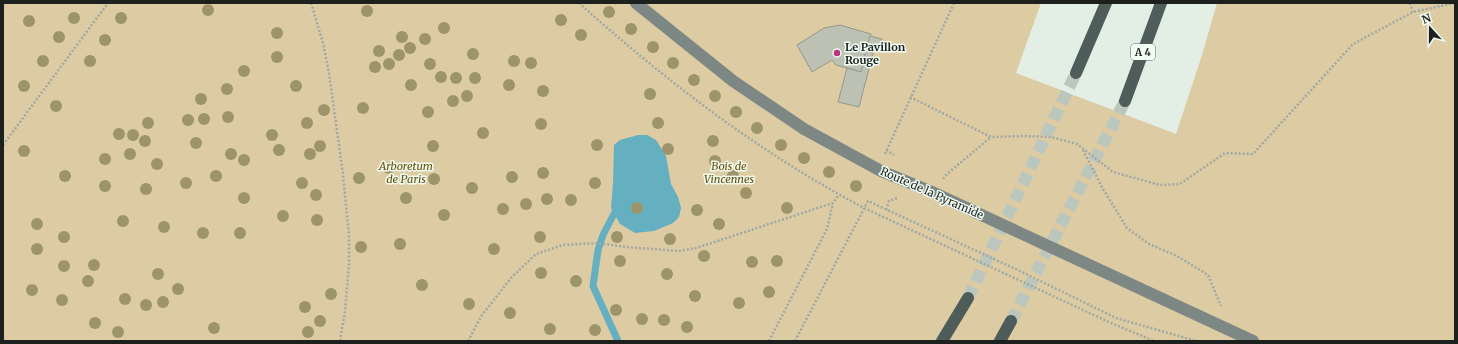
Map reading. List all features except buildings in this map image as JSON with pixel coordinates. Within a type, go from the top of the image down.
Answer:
[{"type":"highway","points":[[1076,73],[1106,3]]},
{"type":"highway","name":"A 4","points":[[1125,101],[1160,3]]},
{"type":"highway","points":[[942,341],[968,298]]},
{"type":"highway","points":[[1000,341],[1011,321]]},
{"type":"street","name":"Route de la Pyramide","points":[[636,3],[733,81],[804,129],[880,171],[932,192],[1253,341]]},
{"type":"path","points":[[3,145],[108,3]]},
{"type":"path","points":[[311,3],[323,43],[329,73],[343,174],[349,236],[349,264],[345,311],[340,341]]},
{"type":"path","points":[[579,3],[669,79],[761,147],[839,195],[1111,323],[1154,341]]},
{"type":"path","points":[[886,150],[954,3]]},
{"type":"path","points":[[1410,3],[1413,12]]},
{"type":"path","points":[[910,97],[991,137],[1051,137],[1077,144],[1113,172],[1160,185],[1180,184],[1225,153],[1253,154],[1353,44],[1413,12],[1455,3]]},
{"type":"path","points":[[942,180],[947,174],[991,137]]},
{"type":"path","points":[[1083,150],[1103,189],[1127,228],[1149,244],[1177,256],[1208,275],[1222,309]]},
{"type":"path","points":[[769,341],[827,229],[833,203],[839,195]]},
{"type":"path","points":[[794,341],[868,201],[1022,272],[1116,318],[1196,341]]},
{"type":"path","points":[[468,341],[482,315],[512,278],[536,254],[563,245],[598,243],[626,247],[679,251],[696,248],[833,203]]},
{"type":"green space","name":"Bois de Vincennes","points":[[3,3],[1041,3],[1016,73],[1176,134],[1202,55],[1217,3],[1455,3],[1455,341],[3,341]]},
{"type":"water","points":[[638,135],[647,135],[656,140],[666,156],[671,184],[678,197],[681,208],[679,217],[673,223],[654,231],[635,233],[620,224],[611,208],[614,145],[620,140]]},
{"type":"waterway","points":[[615,212],[603,235],[598,250],[593,286],[618,341]]},
{"type":"tunnel","points":[[968,298],[1076,73]]},
{"type":"tunnel","points":[[1011,321],[1125,101]]},
{"type":"place","name":"Le Pavillon Rouge","points":[[837,53]]},
{"type":"park label","name":"Arboretum de Paris","points":[[406,172]]}]
